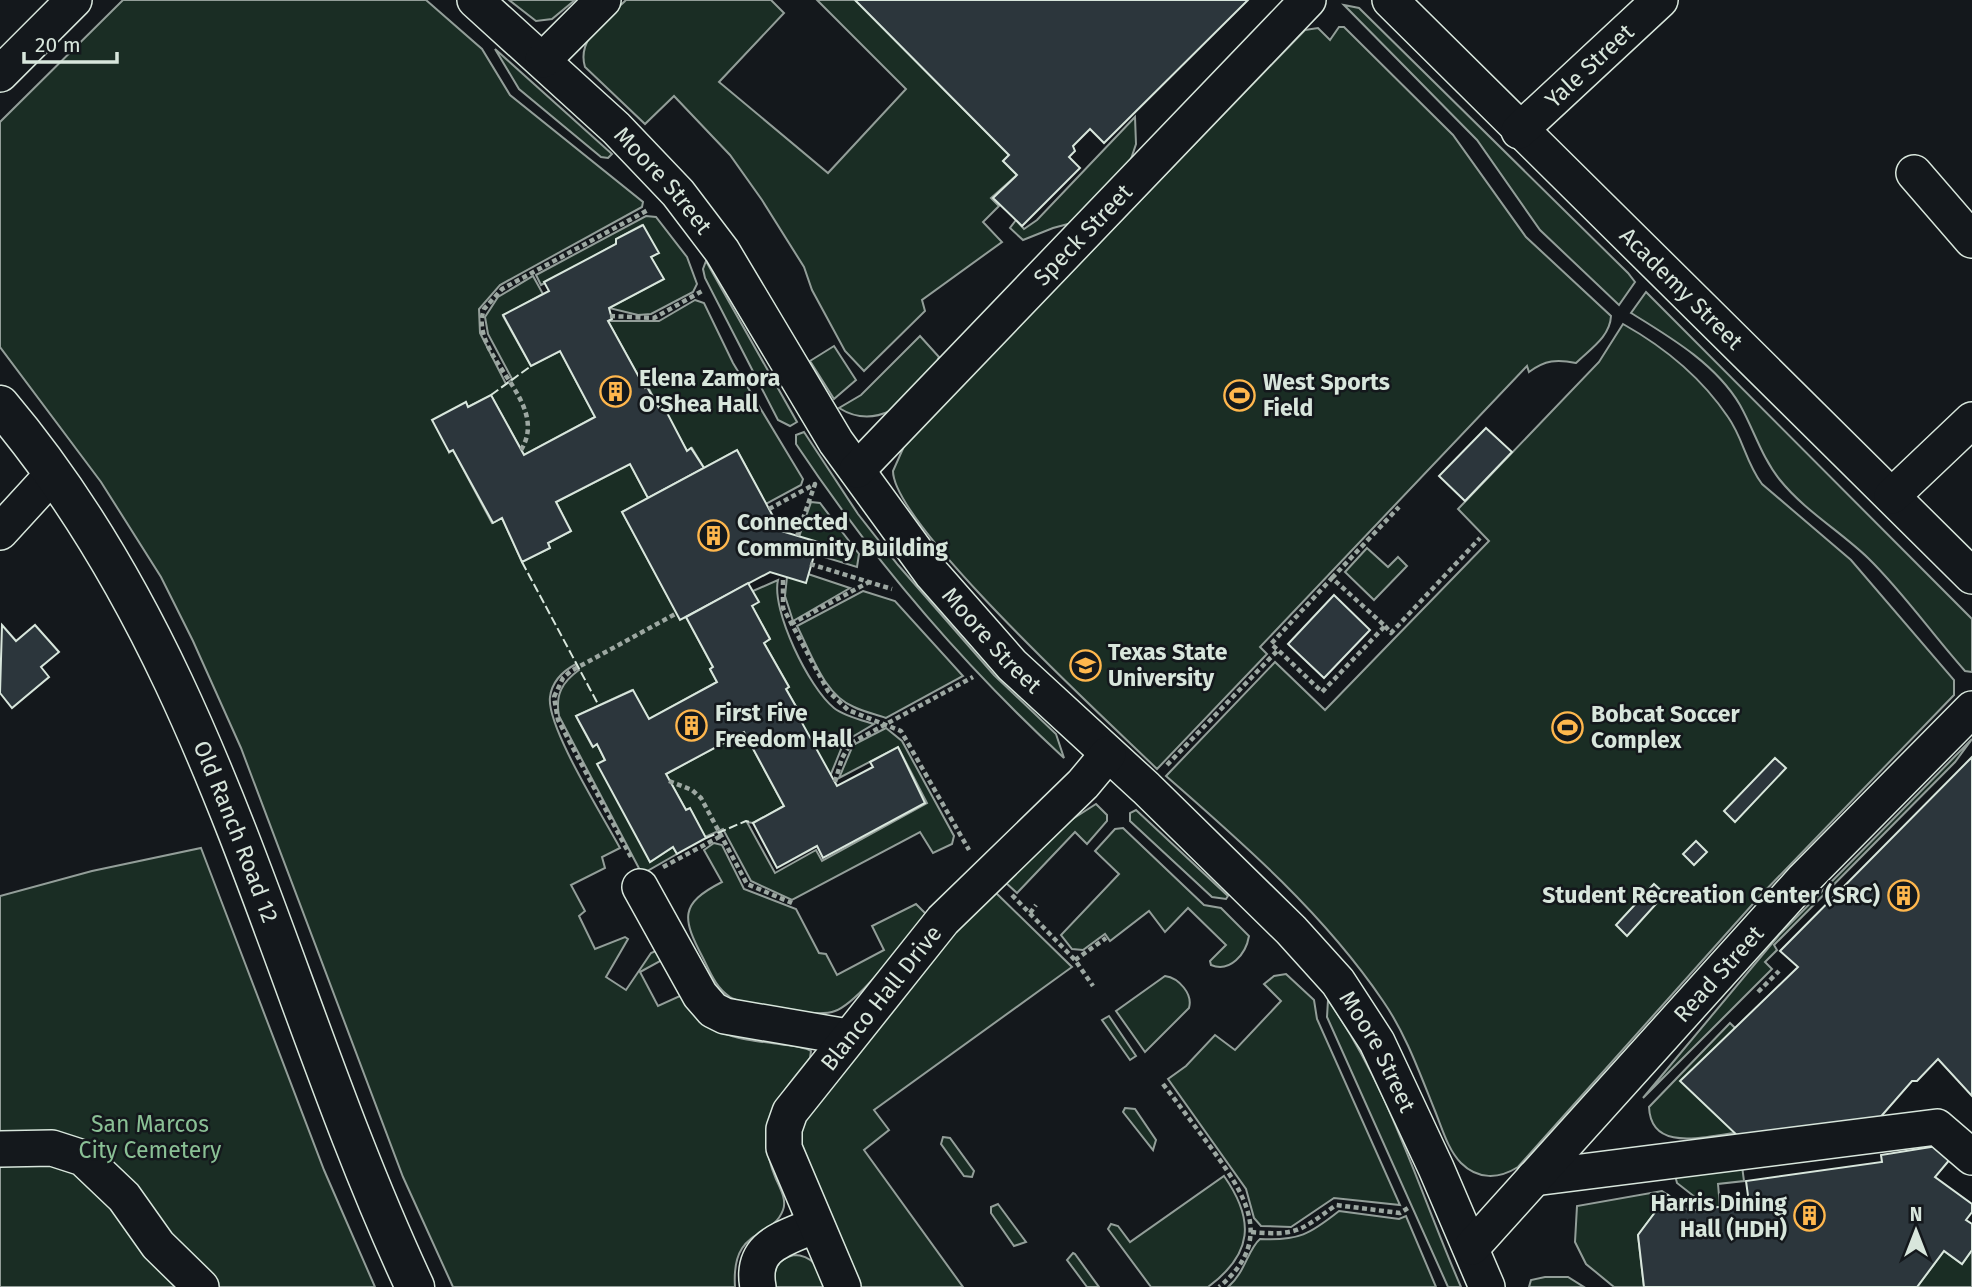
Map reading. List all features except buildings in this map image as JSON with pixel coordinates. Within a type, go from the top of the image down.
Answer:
[{"type":"main road","name":"Old Ranch Road 12","points":[[0,405],[53,474],[108,555],[149,628],[192,717],[236,823],[366,1178],[415,1287]]},
{"type":"street","points":[[0,74],[74,0]]},
{"type":"street","name":"Moore Street","points":[[475,0],[647,158],[722,251],[818,416],[932,574],[1012,665],[1291,930],[1338,982],[1377,1042],[1472,1247],[1487,1287]]},
{"type":"street","points":[[543,60],[603,0]]},
{"type":"street","name":"Speck Street","points":[[857,470],[1308,0]]},
{"type":"street","name":"Academy Street","points":[[1390,0],[1519,131],[1972,576]]},
{"type":"street","name":"Yale Street","points":[[1519,131],[1660,0]]},
{"type":"street","points":[[1914,173],[1972,240]]},
{"type":"street","points":[[1892,496],[1972,420]]},
{"type":"street","points":[[0,532],[53,474]]},
{"type":"street","name":"Read Street","points":[[1472,1247],[1623,1083],[1804,879],[1972,709]]},
{"type":"street","name":"Blanco Hall Drive","points":[[843,1287],[783,1148],[783,1129],[790,1112],[943,920],[1083,784],[1108,754]]},
{"type":"street","points":[[644,876],[699,995],[713,1010],[738,1019],[848,1037]]},
{"type":"street","points":[[1534,1178],[1937,1127],[1972,1157]]},
{"type":"street","points":[[0,1149],[52,1148],[83,1158],[124,1197],[158,1245],[201,1287]]},
{"type":"street","points":[[758,1287],[755,1270],[768,1246],[815,1225]]},
{"type":"path","points":[[521,450],[527,438],[528,416],[483,332],[484,310],[502,289],[655,206]]},
{"type":"path","points":[[610,316],[654,318],[705,290]]},
{"type":"path","points":[[769,509],[815,484],[797,536]]},
{"type":"path","points":[[1385,626],[1322,692],[1271,644],[1399,507]]},
{"type":"path","points":[[1332,578],[1391,633],[1480,538]]},
{"type":"path","points":[[810,564],[892,589]]},
{"type":"path","points":[[783,580],[781,599],[791,624],[832,698],[848,710],[901,731],[960,838],[971,852]]},
{"type":"path","points":[[791,624],[869,582]]},
{"type":"path","points":[[677,612],[571,671],[563,678],[554,697],[554,708],[564,734],[644,876],[721,836]]},
{"type":"path","points":[[1159,773],[1278,650]]},
{"type":"path","points":[[835,782],[847,747],[974,677]]},
{"type":"path","points":[[669,781],[697,793],[747,884],[792,903]]},
{"type":"path","points":[[1010,893],[1075,960],[1093,986]]},
{"type":"path","points":[[1030,913],[1036,905]]},
{"type":"path","points":[[1075,960],[1106,938]]},
{"type":"path","points":[[1758,992],[1779,971]]},
{"type":"path","points":[[1163,1084],[1242,1191],[1251,1232],[1243,1259],[1219,1287]]},
{"type":"path","points":[[1251,1232],[1291,1234],[1336,1205],[1400,1213],[1408,1208]]},
{"type":"green space","points":[[123,0],[426,0],[482,49],[510,95],[643,202],[642,207],[500,285],[479,309],[480,333],[506,384],[512,379],[488,334],[485,317],[498,297],[533,276],[543,294],[503,316],[531,366],[560,351],[595,417],[524,455],[491,395],[468,407],[466,403],[450,452],[453,450],[492,523],[502,518],[522,562],[550,548],[548,543],[571,531],[556,502],[630,464],[648,498],[622,512],[680,619],[686,617],[713,667],[710,669],[717,682],[649,719],[632,690],[576,716],[592,746],[597,744],[650,862],[673,847],[677,854],[642,874],[559,716],[559,695],[568,679],[579,670],[576,664],[559,677],[550,697],[551,711],[566,750],[620,848],[602,857],[605,868],[571,885],[585,911],[579,916],[595,949],[625,937],[628,939],[606,977],[626,990],[651,953],[658,950],[664,959],[640,972],[658,1006],[682,995],[700,1019],[723,1033],[811,1051],[810,1058],[779,1100],[768,1128],[770,1160],[784,1198],[783,1210],[778,1219],[753,1237],[739,1253],[735,1267],[735,1287],[453,1287],[403,1177],[241,748],[193,641],[161,577],[101,482],[0,347],[0,122]]},
{"type":"green space","points":[[509,0],[575,0],[552,19],[536,21]]},
{"type":"green space","points":[[626,0],[771,0],[784,13],[719,82],[828,173],[906,89],[817,0],[855,0],[1009,155],[1003,161],[1017,175],[991,198],[999,206],[983,222],[1002,242],[922,300],[925,311],[864,371],[845,351],[812,290],[804,267],[730,155],[674,96],[645,124],[585,67],[583,57],[589,38]]},
{"type":"green space","points":[[1344,5],[1359,8],[1628,273],[1635,282],[1619,305],[1540,230],[1477,140]]},
{"type":"green space","name":"West Sports Field","points":[[1339,27],[1344,27],[1453,135],[1526,237],[1611,316],[1610,323],[1598,342],[1576,363],[1551,362],[1529,372],[1527,366],[1260,647],[1267,654],[1157,769],[1053,669],[964,577],[928,534],[902,497],[893,471],[905,444],[1305,30],[1318,28],[1330,40]]},
{"type":"green space","points":[[495,49],[612,154],[608,158],[601,157],[519,89]]},
{"type":"green space","points":[[1135,117],[1136,144],[1124,180],[1083,220],[1023,240],[1010,228],[1016,220],[1024,229],[1037,220]]},
{"type":"green space","points":[[646,216],[656,217],[687,257],[697,284],[693,292],[651,314],[638,315],[609,308],[663,279],[651,257],[658,253],[642,225],[616,239],[616,244],[541,285],[536,275]]},
{"type":"green space","points":[[706,261],[797,422],[790,426],[778,420],[705,278],[703,269]]},
{"type":"green space","points":[[1646,292],[1972,619],[1972,672],[1965,671],[1868,558],[1800,501],[1780,480],[1763,453],[1740,405],[1718,377],[1691,353],[1631,313]]},
{"type":"green space","points":[[695,300],[704,303],[733,363],[803,479],[801,485],[766,504],[737,450],[704,468],[692,448],[687,451],[662,406],[659,408],[648,387],[645,388],[608,321],[659,321]]},
{"type":"green space","points":[[1623,324],[1667,353],[1706,389],[1733,425],[1762,484],[1851,560],[1954,680],[1954,695],[1760,896],[1518,1167],[1503,1174],[1481,1175],[1468,1169],[1452,1152],[1399,1027],[1360,969],[1336,939],[1282,882],[1166,776],[1275,662],[1325,710],[1489,541],[1458,509],[1599,362]]},
{"type":"green space","points":[[920,336],[939,357],[934,369],[890,411],[864,416],[839,408],[861,395]]},
{"type":"green space","points":[[834,346],[856,380],[834,399],[810,361]]},
{"type":"green space","points":[[804,432],[858,514],[898,565],[994,675],[1056,734],[1064,758],[955,648],[888,570],[796,444],[796,435]]},
{"type":"green space","points":[[811,502],[820,503],[859,554],[857,567],[814,554],[799,537]]},
{"type":"green space","points":[[1367,548],[1388,567],[1398,557],[1407,566],[1374,600],[1345,572]]},
{"type":"green space","points":[[808,574],[850,588],[793,621],[785,596],[787,577]]},
{"type":"green space","points":[[778,580],[777,593],[786,628],[803,667],[814,684],[838,711],[874,724],[844,742],[831,774],[828,774],[796,713],[798,710],[786,689],[789,687],[764,643],[770,639],[752,606],[753,591]]},
{"type":"green space","points":[[863,591],[895,601],[963,676],[886,718],[858,709],[834,693],[826,683],[797,626]]},
{"type":"green space","points":[[886,728],[902,741],[954,836],[952,844],[933,853],[920,832],[792,900],[751,881],[723,829],[705,837],[666,774],[744,732],[784,806],[753,823],[747,822],[775,873],[816,850],[822,861],[927,803],[898,747],[839,778],[853,745]]},
{"type":"green space","points":[[1972,739],[1955,762],[1774,945],[1777,950],[1765,962],[1772,969],[1643,1098],[1779,935]]},
{"type":"green space","points":[[1096,804],[1107,815],[1107,821],[1087,844],[1075,832],[1017,893],[1005,882],[1071,820]]},
{"type":"green space","points":[[1136,810],[1228,896],[1226,899],[1212,897],[1130,821],[1130,813]]},
{"type":"green space","points":[[1123,828],[1204,905],[1221,908],[1249,936],[1236,960],[1225,966],[1211,965],[1210,961],[1226,945],[1188,908],[1165,932],[1149,911],[1110,941],[1105,934],[1083,950],[1072,949],[1061,935],[1119,874],[1095,851],[1115,829]]},
{"type":"green space","points":[[714,843],[722,845],[744,889],[796,909],[819,953],[826,954],[837,975],[884,950],[872,926],[916,904],[927,915],[870,982],[835,1011],[798,1012],[738,1000],[725,993],[714,979],[688,922],[692,905],[708,890],[722,882],[704,850]]},
{"type":"green space","name":"San Marcos City Cemetery","points":[[201,848],[324,1170],[375,1287],[0,1287],[0,896],[92,871]]},
{"type":"green space","points":[[993,890],[1072,967],[874,1110],[889,1130],[864,1150],[963,1287],[860,1287],[797,1147],[803,1120],[947,941]]},
{"type":"green space","points":[[1286,974],[1314,1000],[1317,1019],[1400,1205],[1334,1198],[1291,1227],[1261,1226],[1254,1218],[1246,1189],[1168,1079],[1186,1066],[1215,1035],[1235,1050],[1281,1001],[1264,984],[1274,976]]},
{"type":"green space","points":[[1165,976],[1184,987],[1189,997],[1189,1008],[1145,1052],[1116,1011]]},
{"type":"green space","points":[[1328,1000],[1350,1033],[1386,1103],[1461,1287],[1448,1287],[1327,1017]]},
{"type":"green space","points":[[1109,1016],[1136,1056],[1130,1060],[1102,1020]]},
{"type":"green space","points":[[1730,1023],[1735,1028],[1735,1133],[1682,1138],[1659,1131],[1652,1121],[1649,1107]]},
{"type":"green space","points":[[1125,1108],[1135,1109],[1156,1140],[1153,1150],[1123,1112]]},
{"type":"green space","points":[[943,1137],[950,1138],[974,1171],[972,1177],[964,1176],[941,1144]]},
{"type":"green space","points":[[1742,1166],[1744,1181],[1718,1184],[1720,1207],[1709,1208],[1677,1183],[1675,1175]]},
{"type":"green space","points":[[1224,1176],[1241,1207],[1244,1222],[1245,1236],[1234,1262],[1208,1287],[1151,1287],[1108,1229],[1111,1224],[1118,1226],[1130,1242]]},
{"type":"green space","points":[[1662,1191],[1668,1195],[1638,1235],[1644,1287],[1614,1287],[1586,1264],[1575,1242],[1577,1206]]},
{"type":"green space","points":[[998,1204],[1026,1242],[1014,1246],[991,1213],[991,1207]]},
{"type":"green space","points":[[1339,1211],[1399,1219],[1406,1216],[1436,1287],[1228,1287],[1260,1239],[1285,1239],[1303,1234]]},
{"type":"green space","points":[[1972,1250],[1972,1287],[1917,1287],[1944,1251],[1962,1264]]},
{"type":"green space","points":[[1073,1253],[1099,1287],[1087,1287],[1067,1260]]},
{"type":"green space","points":[[794,1255],[811,1261],[828,1287],[774,1287],[777,1266]]},
{"type":"green space","points":[[1568,1277],[1584,1287],[1529,1287],[1531,1280]]},
{"type":"fence","points":[[491,395],[531,366]]},
{"type":"fence","points":[[522,562],[598,704]]},
{"type":"fence","points":[[706,838],[746,821],[753,823]]},
{"type":"place","name":"Elena Zamora O'Shea Hall","points":[[616,391]]},
{"type":"place","name":"West Sports Field","points":[[1240,395]]},
{"type":"place","name":"Connected Community Building","points":[[714,535]]},
{"type":"place","name":"Texas State University","points":[[1085,665]]},
{"type":"place","name":"First Five Freedom Hall","points":[[692,726]]},
{"type":"place","name":"Bobcat Soccer Complex","points":[[1568,727]]},
{"type":"place","name":"Student Recreation Center (SRC)","points":[[1903,895]]},
{"type":"place","name":"Harris Dining Hall (HDH)","points":[[1810,1216]]}]
